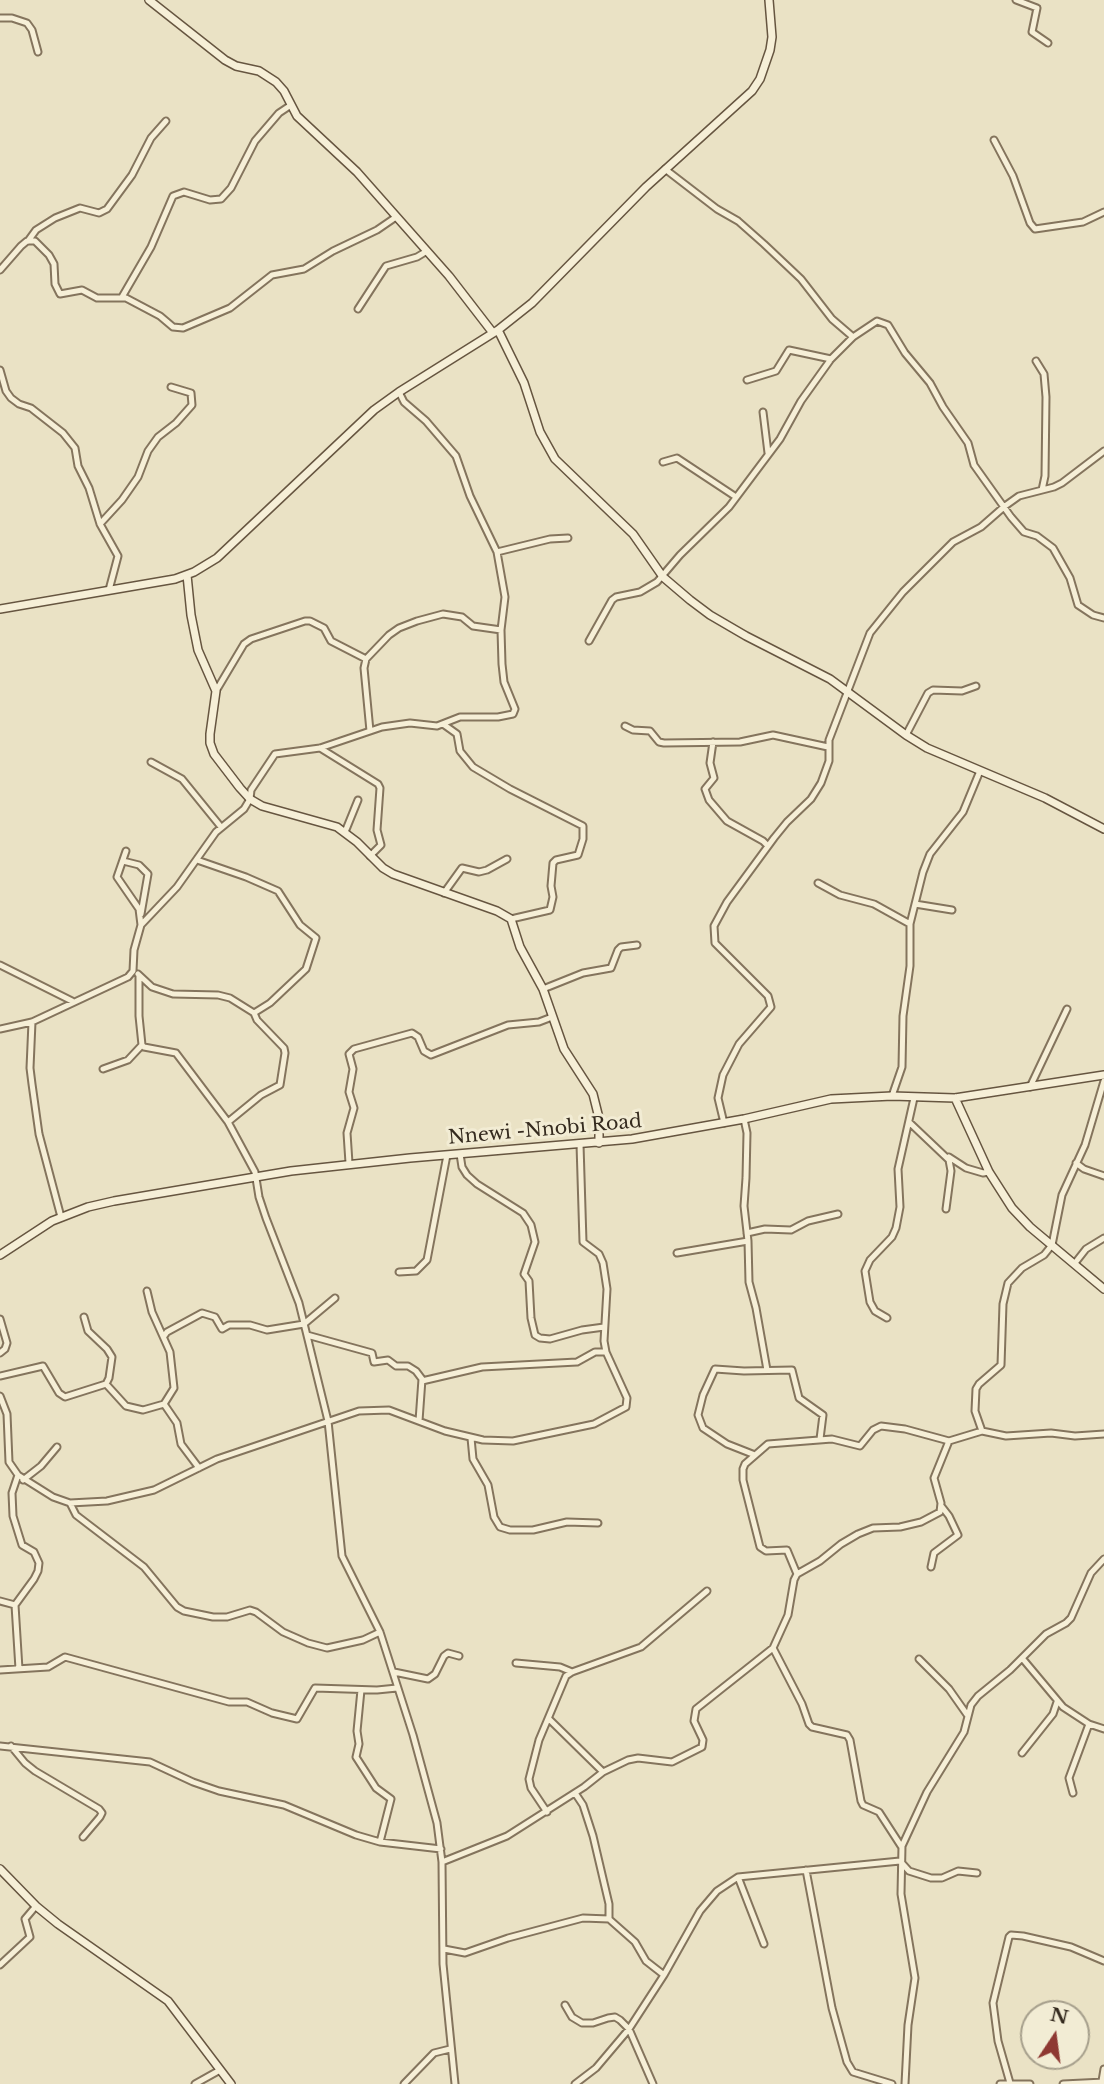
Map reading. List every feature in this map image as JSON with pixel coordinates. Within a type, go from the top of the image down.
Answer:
[{"type":"main road","points":[[149,0],[225,60],[268,76],[284,91],[297,116],[356,172],[396,216],[496,331],[524,383],[547,447],[555,459],[632,534],[663,577],[710,615],[847,691],[927,748],[1045,798],[1104,829]]},
{"type":"main road","points":[[0,609],[187,575],[217,558],[354,427],[398,392],[496,331],[533,303],[665,169],[752,91],[760,79],[772,37],[769,0]]},
{"type":"main road","points":[[187,575],[198,650],[216,691],[210,743],[214,754],[250,799],[262,806],[324,822],[345,832],[393,874],[497,911],[511,919],[520,947],[543,989],[570,1061],[593,1094],[599,1118],[598,1143]]},
{"type":"main road","name":"Nnewi -Nnobi Road","points":[[0,1255],[61,1217],[114,1201],[256,1177],[349,1163],[632,1139],[744,1119],[831,1099],[892,1096],[955,1098],[1104,1075]]},
{"type":"main road","points":[[955,1098],[989,1172],[1012,1209],[1104,1289]]},
{"type":"main road","points":[[0,1869],[36,1906],[167,2001],[231,2084]]},
{"type":"street","points":[[1016,0],[1037,8],[1032,32],[1048,43]]},
{"type":"street","points":[[0,18],[12,18],[27,23],[32,30],[38,52]]},
{"type":"street","points":[[122,297],[151,247],[173,196],[184,192],[210,200],[221,199],[231,188],[255,141],[279,113],[291,105]]},
{"type":"street","points":[[0,270],[36,230],[55,218],[80,208],[99,213],[107,209],[132,176],[150,138],[166,121]]},
{"type":"street","points":[[994,140],[1013,176],[1030,223],[1035,229],[1083,222],[1104,212]]},
{"type":"street","points":[[665,169],[688,188],[738,221],[764,244],[801,279],[832,319],[853,337]]},
{"type":"street","points":[[28,241],[35,241],[49,255],[54,264],[55,284],[60,294],[82,290],[97,298],[130,299],[160,316],[173,327],[184,328],[230,308],[272,275],[304,270],[333,251],[377,230],[396,216]]},
{"type":"street","points":[[358,309],[386,266],[427,251]]},
{"type":"street","points":[[589,641],[611,600],[640,592],[663,577],[680,555],[721,515],[768,453],[831,359],[853,337],[877,321],[888,325],[905,353],[930,383],[968,443],[974,465],[1019,528],[1045,540],[1053,548],[1070,578],[1078,605],[1093,615],[1104,618]]},
{"type":"street","points":[[747,380],[776,372],[789,350],[831,359]]},
{"type":"street","points":[[1036,361],[1044,374],[1046,397],[1045,476],[1042,490]]},
{"type":"street","points":[[0,370],[6,391],[19,404],[31,408],[71,442],[77,453],[78,466],[89,488],[100,524],[118,556],[109,590]]},
{"type":"street","points":[[100,524],[138,477],[148,451],[158,437],[176,423],[192,405],[191,393],[171,387]]},
{"type":"street","points":[[141,925],[197,860],[221,827],[244,808],[250,799],[251,790],[275,754],[320,748],[370,731],[410,723],[431,727],[460,717],[498,717],[513,714],[515,709],[504,682],[502,664],[501,630],[505,597],[497,552],[470,496],[456,456],[426,421],[404,402],[398,392]]},
{"type":"street","points":[[763,412],[768,453]]},
{"type":"street","points":[[724,1123],[718,1098],[723,1074],[739,1044],[771,1007],[768,996],[715,943],[713,931],[727,902],[768,846],[811,799],[827,770],[828,747],[870,633],[881,617],[953,541],[981,527],[1019,496],[1062,483],[1103,455]]},
{"type":"street","points":[[663,462],[677,458],[736,497]]},
{"type":"street","points":[[497,552],[550,539],[568,538]]},
{"type":"street","points":[[370,731],[365,681],[366,659],[399,628],[432,616],[453,614],[473,626],[501,630]]},
{"type":"street","points":[[216,691],[244,644],[251,639],[305,621],[324,628],[331,641],[366,659]]},
{"type":"street","points":[[906,735],[928,692],[962,691],[976,687]]},
{"type":"street","points":[[443,724],[457,734],[460,751],[473,767],[583,826],[583,839],[578,855],[553,863],[553,897],[550,910],[511,919]]},
{"type":"street","points":[[625,726],[633,730],[650,731],[659,742],[664,743],[752,740],[776,735],[828,747]]},
{"type":"street","points":[[713,742],[710,763],[715,778],[705,789],[709,800],[727,821],[768,846]]},
{"type":"street","points":[[320,748],[344,761],[380,788],[377,830],[381,843],[370,856]]},
{"type":"street","points":[[151,762],[182,779],[221,827]]},
{"type":"street","points":[[892,1096],[902,1067],[903,1016],[915,904],[930,854],[963,812],[980,771]]},
{"type":"street","points":[[345,832],[358,800]]},
{"type":"street","points":[[126,851],[117,877],[133,897],[141,917]]},
{"type":"street","points":[[444,893],[460,869],[487,870],[507,859]]},
{"type":"street","points":[[197,860],[278,891],[300,925],[316,938],[306,969],[271,1003],[254,1013]]},
{"type":"street","points":[[0,1029],[32,1022],[128,977],[134,971],[134,950],[141,925],[148,874],[139,865],[123,861]]},
{"type":"street","points":[[818,883],[839,895],[874,904],[911,924]]},
{"type":"street","points":[[915,904],[952,910]]},
{"type":"street","points":[[543,989],[583,973],[611,968],[621,947],[637,945]]},
{"type":"street","points":[[103,1069],[128,1060],[142,1045],[139,975],[135,964]]},
{"type":"street","points":[[0,965],[73,1001]]},
{"type":"street","points":[[139,975],[157,990],[173,994],[228,996],[254,1013],[257,1020],[284,1048],[280,1085],[261,1095],[228,1122]]},
{"type":"street","points":[[1030,1087],[1067,1009]]},
{"type":"street","points":[[349,1163],[347,1133],[354,1108],[349,1092],[353,1069],[349,1054],[354,1049],[412,1033],[418,1037],[424,1051],[431,1055],[508,1025],[539,1022],[552,1017]]},
{"type":"street","points":[[32,1022],[30,1068],[39,1134],[61,1217]]},
{"type":"street","points":[[142,1045],[176,1053],[228,1122],[254,1168],[259,1197],[292,1283],[328,1421],[342,1556],[380,1632],[394,1672],[429,1792],[441,1849],[450,2049],[455,2084]]},
{"type":"street","points":[[982,1432],[975,1411],[976,1389],[1001,1365],[1003,1304],[1008,1283],[1022,1268],[1044,1255],[1052,1245],[1062,1195],[1085,1145],[1104,1081]]},
{"type":"street","points":[[887,1318],[875,1311],[870,1302],[865,1271],[896,1228],[900,1207],[898,1169],[914,1098]]},
{"type":"street","points":[[744,1119],[747,1133],[744,1206],[749,1282],[767,1370]]},
{"type":"street","points":[[910,1123],[947,1156],[966,1168],[989,1172]]},
{"type":"street","points":[[0,1396],[6,1414],[9,1462],[20,1478],[53,1497],[70,1503],[107,1501],[154,1490],[241,1450],[359,1411],[382,1409],[471,1438],[513,1441],[581,1429],[626,1407],[627,1398],[606,1352],[604,1327],[607,1289],[603,1263],[599,1254],[583,1242],[580,1144]]},
{"type":"street","points":[[460,1154],[462,1167],[467,1175],[523,1213],[531,1225],[535,1242],[524,1274],[529,1281],[531,1318],[536,1335],[550,1339],[582,1329],[604,1327]]},
{"type":"street","points":[[399,1272],[416,1271],[427,1260],[447,1155]]},
{"type":"street","points":[[946,1209],[951,1171],[947,1156]]},
{"type":"street","points":[[1076,1163],[1104,1176]]},
{"type":"street","points":[[747,1233],[770,1228],[786,1231],[808,1221],[838,1214]]},
{"type":"street","points":[[1075,1263],[1086,1249],[1104,1238]]},
{"type":"street","points":[[677,1253],[748,1241]]},
{"type":"street","points":[[106,1384],[120,1401],[135,1409],[152,1409],[164,1404],[174,1388],[170,1352],[152,1312],[147,1290]]},
{"type":"street","points":[[164,1336],[202,1313],[215,1317],[222,1329],[229,1325],[250,1325],[267,1330],[304,1324],[335,1298]]},
{"type":"street","points":[[0,1376],[43,1366],[59,1393],[65,1397],[106,1384],[112,1357],[88,1331],[84,1317]]},
{"type":"street","points":[[0,1319],[7,1343],[0,1353]]},
{"type":"street","points":[[307,1335],[372,1353],[374,1362],[388,1360],[396,1366],[410,1367],[420,1375],[422,1381],[419,1421]]},
{"type":"street","points":[[422,1381],[482,1367],[577,1362],[595,1352],[606,1352]]},
{"type":"street","points":[[755,1455],[712,1436],[703,1428],[698,1415],[703,1395],[715,1369],[792,1370],[799,1398],[823,1415],[820,1439]]},
{"type":"street","points":[[164,1404],[177,1423],[181,1444],[199,1468]]},
{"type":"street","points":[[797,1574],[787,1550],[766,1550],[760,1546],[742,1474],[745,1464],[768,1444],[832,1439],[860,1446],[873,1430],[881,1426],[905,1429],[949,1441],[982,1432],[1006,1436],[1104,1434]]},
{"type":"street","points":[[471,1438],[473,1459],[488,1485],[494,1517],[500,1527],[533,1530],[567,1522],[598,1523]]},
{"type":"street","points":[[931,1567],[934,1553],[958,1535],[942,1507],[934,1478],[949,1441]]},
{"type":"street","points":[[19,1669],[15,1605],[34,1579],[39,1563],[34,1552],[22,1545],[13,1516],[12,1493],[20,1478],[41,1465],[57,1447]]},
{"type":"street","points":[[70,1503],[76,1515],[144,1567],[177,1607],[184,1611],[213,1617],[256,1612],[283,1632],[308,1643],[327,1647],[363,1640],[380,1632]]},
{"type":"street","points":[[442,1862],[508,1836],[603,1772],[638,1758],[672,1762],[702,1746],[703,1740],[694,1721],[696,1709],[773,1648],[788,1615],[797,1574],[820,1562],[858,1534],[873,1528],[900,1527],[921,1522],[936,1516],[942,1507]]},
{"type":"street","points":[[905,2084],[908,2025],[915,1978],[901,1894],[902,1846],[927,1792],[964,1732],[971,1705],[1046,1634],[1071,1618],[1091,1573],[1104,1559]]},
{"type":"street","points":[[547,1812],[531,1788],[529,1779],[539,1740],[566,1676],[641,1647],[707,1591]]},
{"type":"street","points":[[0,1601],[15,1605]]},
{"type":"street","points":[[773,1648],[802,1704],[809,1724],[847,1735],[861,1801],[863,1805],[879,1812],[902,1846]]},
{"type":"street","points":[[394,1672],[428,1679],[435,1674],[448,1653],[459,1656]]},
{"type":"street","points":[[0,1670],[48,1667],[65,1657],[229,1703],[247,1702],[290,1718],[300,1717],[313,1689],[397,1688]]},
{"type":"street","points":[[1022,1658],[1048,1686],[1057,1701],[1089,1724],[1104,1730]]},
{"type":"street","points":[[919,1659],[949,1689],[968,1716]]},
{"type":"street","points":[[516,1663],[560,1667],[572,1672]]},
{"type":"street","points":[[361,1690],[356,1757],[376,1788],[391,1799],[380,1842]]},
{"type":"street","points":[[1022,1754],[1053,1714],[1057,1701]]},
{"type":"street","points":[[549,1719],[603,1772]]},
{"type":"street","points":[[1073,1793],[1069,1778],[1089,1724]]},
{"type":"street","points":[[0,1746],[11,1745],[150,1762],[192,1782],[219,1791],[284,1805],[343,1831],[380,1842],[441,1849]]},
{"type":"street","points":[[11,1745],[35,1771],[99,1809],[102,1813],[100,1817],[83,1837]]},
{"type":"street","points":[[575,1793],[583,1805],[596,1845],[609,1904],[609,1919]]},
{"type":"street","points":[[575,2084],[596,2068],[629,2029],[664,1975],[700,1911],[717,1891],[738,1877],[900,1861]]},
{"type":"street","points":[[900,1861],[909,1871],[930,1878],[942,1878],[958,1871],[977,1873]]},
{"type":"street","points":[[807,1870],[832,2008],[847,2062],[853,2072],[892,2084]]},
{"type":"street","points":[[738,1877],[764,1944]]},
{"type":"street","points":[[0,1965],[30,1937],[25,1919],[36,1906]]},
{"type":"street","points":[[444,1948],[465,1953],[508,1938],[583,1918],[609,1919],[635,1942],[646,1961],[664,1975]]},
{"type":"street","points":[[1010,2083],[998,2042],[993,2003],[1009,1937],[1023,1936],[1070,1947],[1104,1961]]},
{"type":"street","points":[[565,2005],[576,2021],[593,2023],[615,2017],[629,2029],[653,2084]]},
{"type":"street","points":[[404,2084],[434,2053],[450,2049]]},
{"type":"street","points":[[1063,2084],[1103,2082],[1104,2069]]},
{"type":"street","points":[[195,2084],[220,2070]]},
{"type":"street","points":[[1000,2084],[1030,2084]]}]
